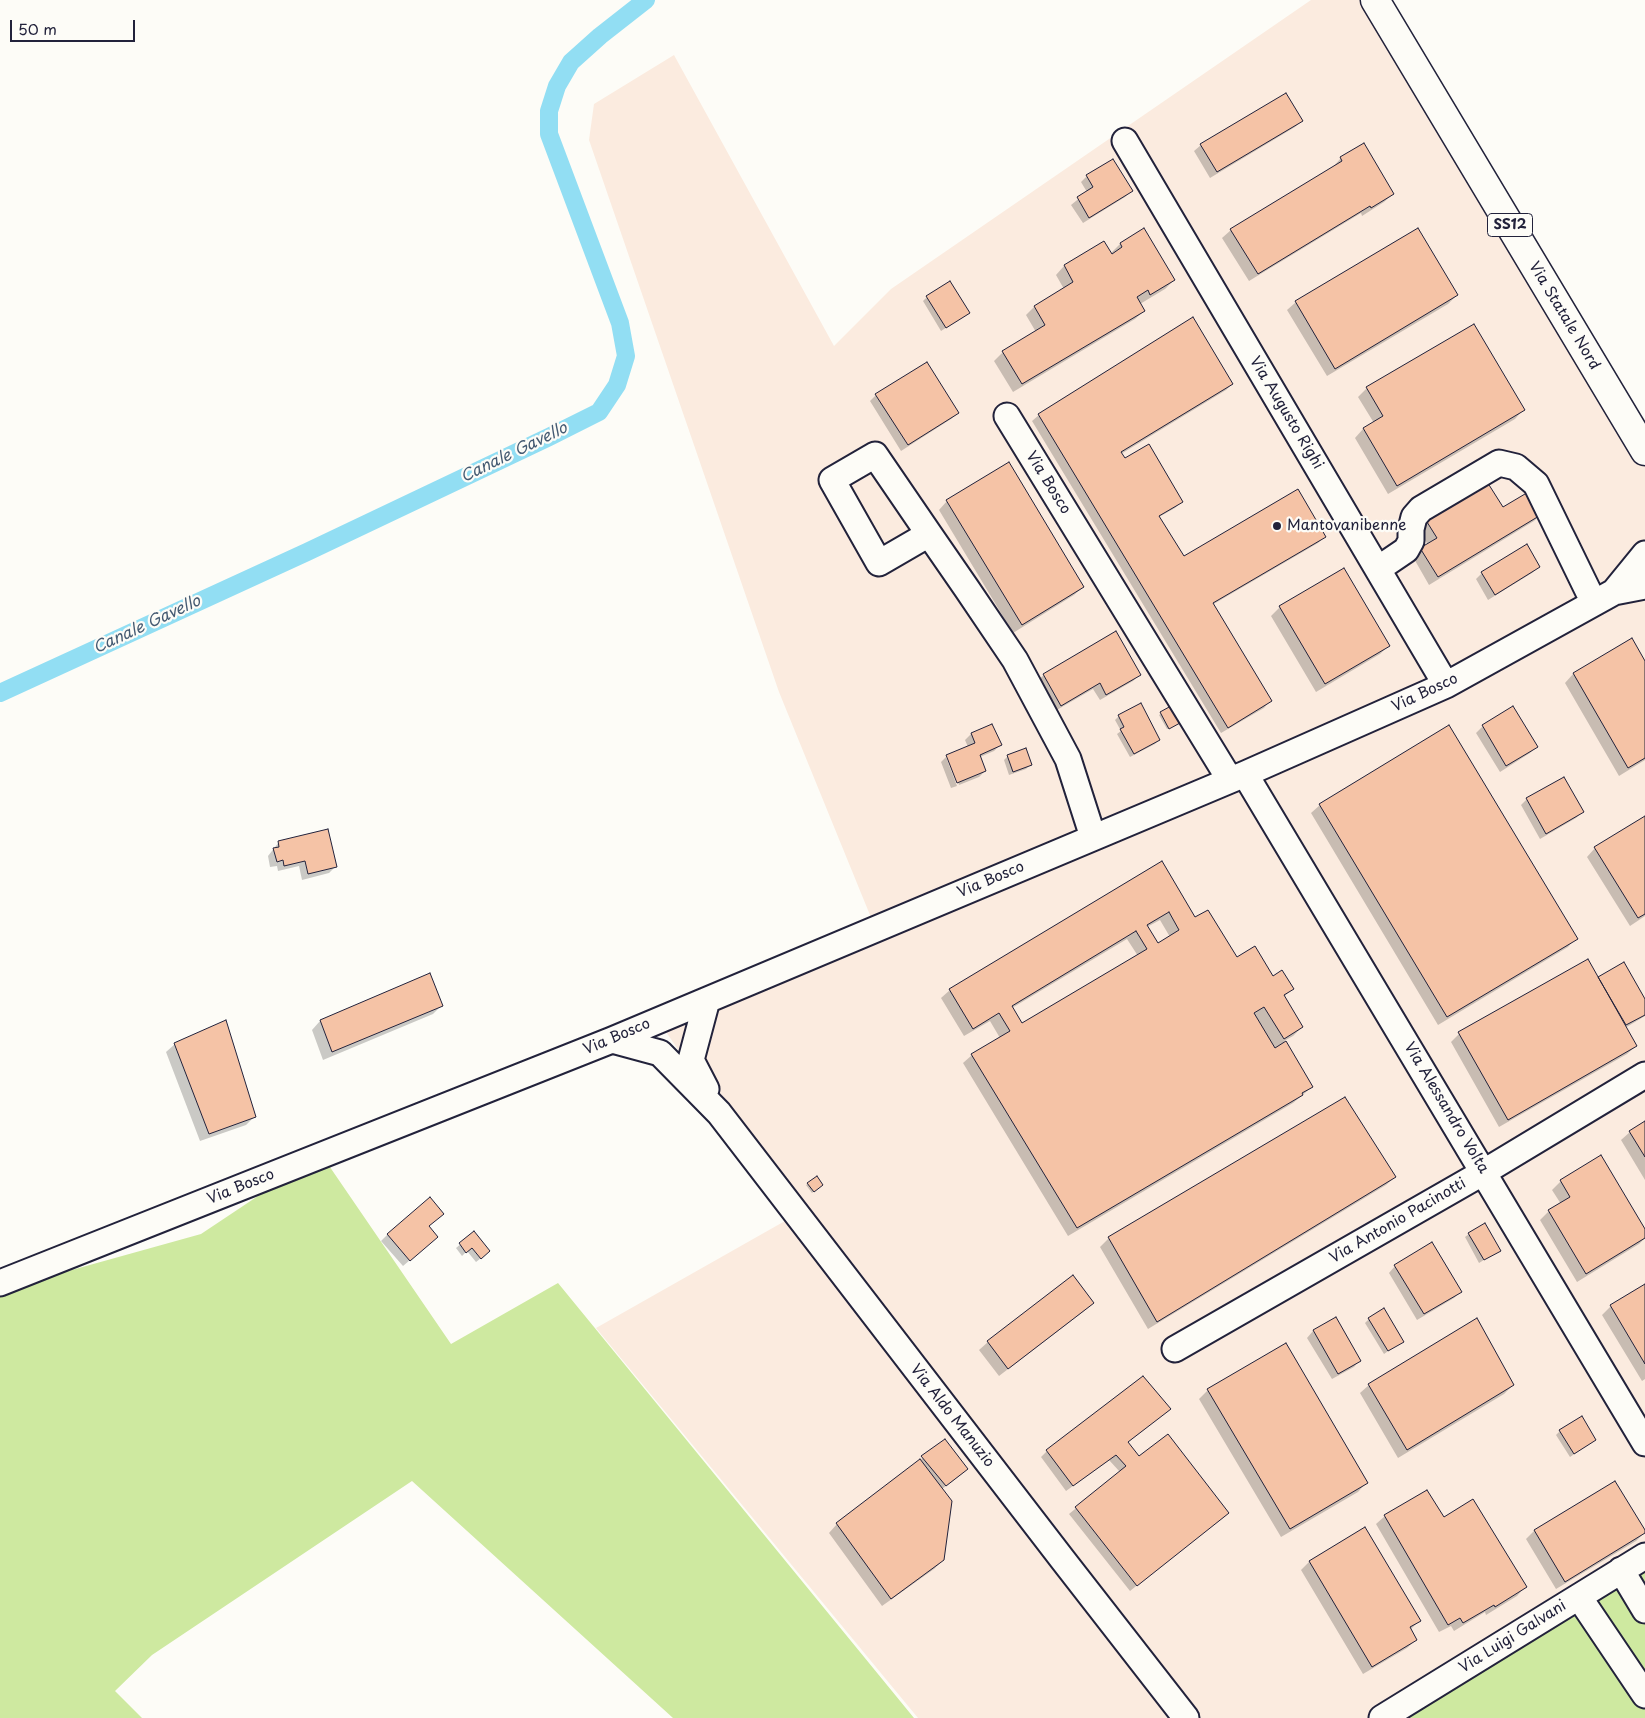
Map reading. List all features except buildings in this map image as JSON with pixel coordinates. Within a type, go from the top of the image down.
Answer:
[{"type":"main road","name":"Via Statale Nord","points":[[1375,0],[1645,451]]},
{"type":"street","name":"Via Augusto Righi","points":[[1125,141],[1446,685]]},
{"type":"street","name":"Via Bosco","points":[[1007,416],[1237,777]]},
{"type":"street","points":[[1378,569],[1406,550],[1411,541],[1414,517],[1420,509],[1499,463],[1516,467],[1536,484],[1604,598]]},
{"type":"street","points":[[929,534],[1015,660],[1068,758],[1093,837]]},
{"type":"street","name":"Via Bosco","points":[[1604,598],[1645,554]]},
{"type":"street","name":"Via Bosco","points":[[0,1283],[612,1040],[1237,777],[1446,685],[1604,598],[1645,586]]},
{"type":"street","name":"Via Alessandro Volta","points":[[1237,777],[1484,1172],[1645,1444]]},
{"type":"street","name":"Via Aldo Manuzio","points":[[706,1000],[691,1060],[719,1113]]},
{"type":"street","points":[[612,1040],[660,1053],[661,1019],[697,1036]]},
{"type":"street","name":"Via Aldo Manuzio","points":[[660,1053],[719,1113],[1186,1718]]},
{"type":"street","name":"Via Antonio Pacinotti","points":[[1175,1349],[1484,1172],[1645,1075]]},
{"type":"street","name":"Via Luigi Galvani","points":[[1382,1718],[1645,1556]]},
{"type":"street","points":[[1621,1570],[1645,1610]]},
{"type":"street","points":[[1579,1597],[1645,1695]]},
{"type":"shaded area","points":[[1311,0],[1372,0],[1645,429],[1645,1569],[1394,1718],[918,1718],[596,1328],[792,1217],[660,1023],[872,920],[779,692],[589,140],[594,104],[674,55],[834,346],[891,289]]},
{"type":"green space","points":[[321,1154],[451,1344],[558,1283],[914,1718],[673,1718],[412,1481],[152,1655],[115,1691],[142,1718],[0,1718],[0,1290],[201,1234]]},
{"type":"green space","points":[[1645,1569],[1645,1718],[1397,1718]]},
{"type":"waterway","name":"Canale Gavello","points":[[0,693],[307,552],[599,412],[617,385],[626,356],[620,323],[549,134],[549,111],[557,86],[571,62],[600,36],[646,0]]},
{"type":"place","name":"Mantovanibenne","points":[[1277,526]]}]
